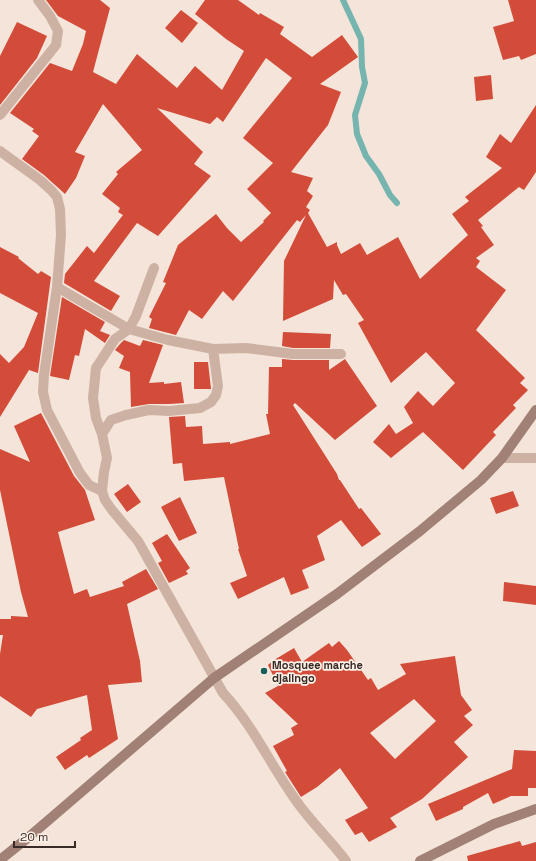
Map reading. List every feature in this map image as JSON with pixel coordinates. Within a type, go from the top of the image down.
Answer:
[{"type":"street","points":[[0,115],[56,45],[58,31],[50,16],[38,0]]},
{"type":"street","points":[[0,150],[46,185],[57,197],[60,209],[61,235],[57,287],[43,392],[47,410],[80,473],[89,485],[102,490]]},
{"type":"street","points":[[154,268],[136,316],[129,329],[115,339],[96,368],[93,398],[96,418],[102,434],[107,458],[102,490],[105,500],[138,541],[223,693],[236,707],[298,803],[346,861]]},
{"type":"street","points":[[57,287],[129,329],[168,340],[213,348],[246,348],[294,354],[341,354]]},
{"type":"street","points":[[102,434],[111,420],[126,415],[149,410],[168,411],[200,408],[211,402],[216,395],[218,386],[213,348]]},
{"type":"street","points":[[0,860],[214,678],[349,585],[426,526],[481,480],[502,458],[536,410]]},
{"type":"street","points":[[502,458],[536,458]]},
{"type":"street","points":[[420,861],[494,824],[536,808]]},
{"type":"building","points":[[46,0],[100,0],[110,8],[93,72],[116,84],[137,54],[177,88],[195,66],[222,90],[244,51],[226,39],[195,14],[205,0],[238,0],[259,15],[260,13],[284,27],[280,34],[312,57],[342,35],[358,57],[320,84],[341,92],[328,125],[291,172],[313,178],[307,191],[313,196],[306,207],[310,210],[308,213],[327,247],[337,242],[341,254],[360,243],[367,255],[398,237],[420,279],[468,235],[452,214],[469,201],[465,197],[502,168],[486,157],[500,134],[511,143],[536,105],[536,172],[524,190],[519,187],[478,220],[483,226],[481,227],[494,245],[476,258],[480,261],[476,267],[506,290],[476,330],[525,378],[520,383],[528,390],[513,405],[516,408],[493,432],[496,435],[463,470],[423,432],[391,458],[373,442],[389,424],[396,434],[413,423],[404,407],[418,391],[433,406],[455,383],[426,352],[391,383],[358,323],[364,320],[346,294],[343,295],[334,280],[333,299],[283,321],[284,261],[306,215],[300,222],[297,220],[233,301],[223,291],[202,319],[189,310],[176,335],[149,328],[152,319],[149,317],[166,283],[163,282],[178,245],[216,214],[241,242],[264,222],[263,221],[271,213],[247,189],[273,163],[243,138],[292,78],[266,58],[223,122],[217,117],[210,124],[157,108],[203,152],[194,164],[211,176],[158,236],[137,223],[94,281],[120,296],[111,311],[64,283],[65,274],[87,246],[94,253],[123,215],[118,212],[120,208],[102,194],[118,174],[116,172],[142,150],[103,104],[75,152],[85,156],[76,178],[65,194],[44,175],[22,159],[39,136],[32,131],[34,129],[10,113],[50,63],[72,71],[83,44],[86,31],[58,16]]},
{"type":"building","points":[[508,0],[536,0],[536,54],[521,60],[519,56],[503,60],[493,27],[514,21]]},
{"type":"building","points":[[181,10],[198,23],[182,43],[165,28]]},
{"type":"building","points":[[17,22],[47,36],[37,58],[0,105],[0,56]]},
{"type":"building","points":[[491,75],[493,99],[476,101],[474,77]]},
{"type":"building","points":[[0,247],[19,257],[18,258],[38,274],[41,271],[51,277],[38,373],[29,370],[0,417],[0,354],[9,363],[24,347],[38,313],[0,293]]},
{"type":"building","points":[[62,297],[105,322],[100,331],[110,335],[105,343],[85,329],[79,356],[75,355],[69,380],[50,376]]},
{"type":"building","points":[[283,332],[331,334],[330,348],[293,348],[282,346]]},
{"type":"building","points":[[124,340],[140,346],[143,340],[163,345],[149,383],[164,382],[164,384],[181,382],[184,403],[149,404],[131,407],[130,372],[119,368],[124,356],[115,350]]},
{"type":"building","points":[[282,359],[329,360],[329,370],[345,359],[377,406],[335,440],[295,403],[293,405],[337,474],[339,480],[359,509],[361,508],[381,534],[362,547],[341,520],[317,536],[325,560],[302,570],[309,588],[291,595],[284,577],[238,599],[230,583],[247,576],[238,549],[224,477],[184,481],[182,463],[173,464],[169,417],[185,416],[186,427],[202,426],[203,444],[230,442],[230,444],[270,434],[266,414],[268,414],[269,367],[282,367]]},
{"type":"building","points":[[194,362],[208,362],[211,389],[194,389]]},
{"type":"building","points":[[41,413],[74,476],[85,490],[95,520],[58,532],[74,594],[87,589],[90,597],[124,586],[122,582],[146,569],[158,589],[127,604],[140,661],[142,682],[108,685],[118,739],[89,758],[87,755],[65,770],[56,757],[81,740],[80,738],[92,730],[87,695],[37,709],[31,717],[0,696],[0,654],[3,635],[0,635],[0,619],[11,619],[11,616],[28,617],[21,592],[0,490],[0,449],[30,462],[14,426]]},
{"type":"building","points":[[128,484],[141,502],[127,512],[114,494]]},
{"type":"building","points":[[513,491],[519,506],[496,514],[490,498]]},
{"type":"building","points":[[180,497],[197,533],[179,541],[161,507]]},
{"type":"building","points":[[167,534],[190,568],[186,571],[188,574],[169,583],[158,563],[162,561],[152,543]]},
{"type":"building","points":[[504,582],[536,586],[536,605],[503,601]]},
{"type":"building","points":[[339,641],[368,680],[371,678],[378,690],[406,674],[400,664],[455,656],[461,695],[472,710],[464,716],[473,725],[454,742],[468,757],[422,799],[390,818],[397,827],[369,842],[362,832],[355,835],[345,820],[368,808],[340,768],[317,787],[301,797],[285,772],[287,771],[273,746],[294,735],[291,728],[298,724],[265,693],[278,686],[268,665],[294,648],[302,662],[329,643],[332,647]],"holes":[[[414,699],[436,721],[395,759],[370,733]]]},
{"type":"building","points":[[514,750],[536,751],[536,788],[528,788],[528,796],[511,796],[493,804],[488,793],[463,807],[463,809],[436,821],[428,804],[512,769]]},
{"type":"building","points":[[520,841],[522,846],[536,842],[536,861],[468,861],[467,856]]},
{"type":"waterway","points":[[343,0],[361,39],[362,67],[365,83],[355,115],[357,134],[366,156],[379,174],[390,195],[397,203]]},
{"type":"place","name":"Mosquee marche djalingo","points":[[264,671]]}]
